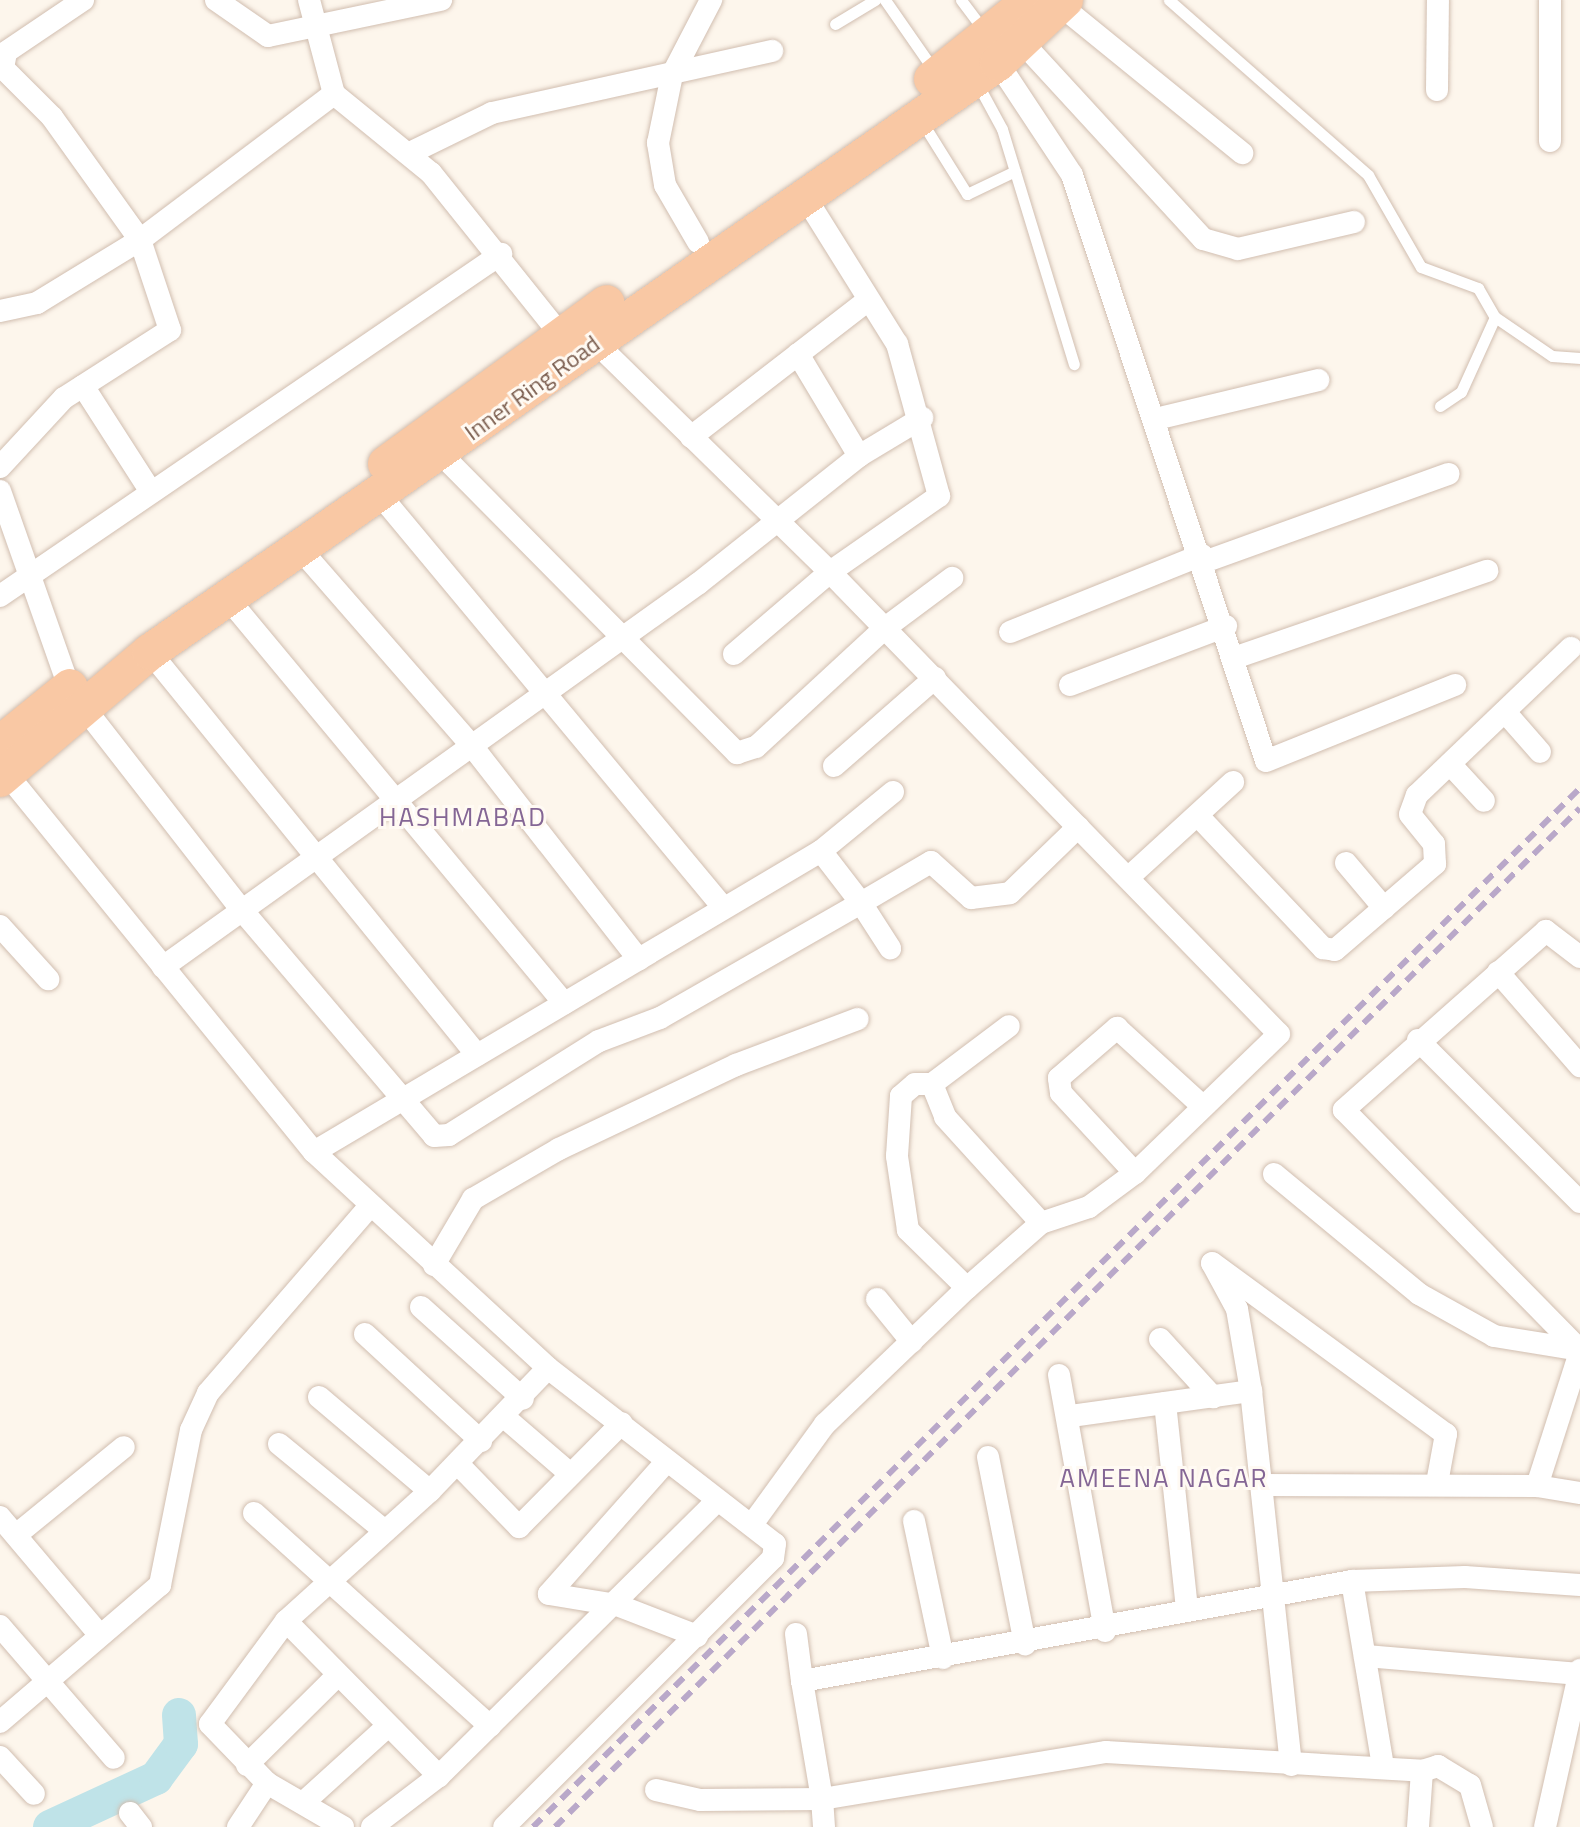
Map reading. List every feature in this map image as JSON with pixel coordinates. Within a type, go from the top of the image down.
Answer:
[{"type":"highway","name":"Inner Ring Road","points":[[76,696],[230,601],[441,454],[577,333],[804,195],[919,116],[996,55],[1051,2]]},
{"type":"highway","name":"Inner Ring Road","points":[[2,765],[76,696],[698,242],[938,76],[996,55]]},
{"type":"street","points":[[0,467],[12,447],[83,386],[170,330],[140,240],[52,117],[3,68],[6,52],[83,0]]},
{"type":"street","points":[[216,0],[268,36],[441,0]]},
{"type":"street","points":[[309,0],[313,26],[334,94],[410,153],[577,333],[778,519],[1279,1034],[1199,1103],[1135,1173],[1089,1207],[1041,1223],[967,1288],[825,1424],[753,1523]]},
{"type":"street","points":[[698,242],[660,166],[672,75],[711,0]]},
{"type":"street","points":[[1437,90],[1438,0]]},
{"type":"street","points":[[1550,0],[1550,141]]},
{"type":"street","points":[[1051,2],[1242,153]]},
{"type":"street","points":[[410,153],[492,113],[772,51]]},
{"type":"street","points":[[996,55],[1203,239],[1238,249],[1354,222]]},
{"type":"street","points":[[996,55],[1072,175],[1226,626],[1266,761],[1455,685]]},
{"type":"street","points":[[0,311],[37,303],[140,240],[334,94]]},
{"type":"street","points":[[734,654],[830,572],[938,498],[922,418],[897,344],[804,195]]},
{"type":"street","points":[[0,596],[501,254]]},
{"type":"street","points":[[691,437],[868,300]]},
{"type":"street","points":[[798,354],[859,456]]},
{"type":"street","points":[[1156,419],[1318,380]]},
{"type":"street","points":[[83,386],[151,492]]},
{"type":"street","points":[[163,967],[315,852],[472,746],[859,456],[922,418]]},
{"type":"street","points":[[441,454],[619,638],[742,754],[885,628],[952,578]]},
{"type":"street","points":[[1010,632],[1203,558],[1449,474]]},
{"type":"street","points":[[0,491],[76,696],[241,909],[434,1136],[449,1135],[599,1041],[687,1004],[931,862],[971,898],[1010,893],[1078,827]]},
{"type":"street","points":[[380,495],[722,906]]},
{"type":"street","points":[[301,550],[472,746],[639,960]]},
{"type":"street","points":[[1234,658],[1487,571]]},
{"type":"street","points":[[230,601],[564,1003]]},
{"type":"street","points":[[1070,685],[1226,626]]},
{"type":"street","points":[[1201,819],[1329,951],[1384,908],[1439,856],[1411,805],[1576,644]]},
{"type":"street","points":[[150,652],[477,1055]]},
{"type":"street","points":[[834,766],[935,678]]},
{"type":"street","points":[[1505,712],[1540,752]]},
{"type":"street","points":[[1450,764],[1484,801]]},
{"type":"street","points":[[2,765],[314,1152],[548,1368],[622,1423],[716,1502],[753,1523],[776,1553],[697,1636],[504,1827]]},
{"type":"street","points":[[1129,877],[1201,819],[1233,782]]},
{"type":"street","points":[[314,1152],[400,1098],[639,960],[722,906],[821,851],[893,792]]},
{"type":"street","points":[[821,851],[861,903],[890,948]]},
{"type":"street","points":[[1346,863],[1384,908]]},
{"type":"street","points":[[0,926],[48,979]]},
{"type":"street","points":[[1580,957],[1546,931],[1418,1040],[1344,1110],[1580,1351]]},
{"type":"street","points":[[1498,972],[1580,1066]]},
{"type":"street","points":[[434,1265],[473,1199],[546,1156],[736,1065],[858,1019]]},
{"type":"street","points":[[967,1288],[916,1242],[904,1211],[901,1096],[915,1084],[932,1084],[1009,1026]]},
{"type":"street","points":[[1135,1173],[1061,1093],[1059,1078],[1117,1028],[1199,1103]]},
{"type":"street","points":[[1418,1040],[1580,1202]]},
{"type":"street","points":[[932,1084],[945,1117],[1041,1223]]},
{"type":"street","points":[[1274,1174],[1419,1294],[1494,1336],[1580,1351]]},
{"type":"street","points":[[0,1722],[98,1633],[150,1595],[167,1572],[191,1430],[208,1393],[370,1206]]},
{"type":"street","points":[[1291,1765],[1251,1391],[1237,1309],[1214,1262],[1446,1434],[1437,1483]]},
{"type":"street","points":[[877,1299],[912,1342]]},
{"type":"street","points":[[421,1307],[523,1399]]},
{"type":"street","points":[[365,1334],[481,1441]]},
{"type":"street","points":[[1160,1339],[1213,1397]]},
{"type":"street","points":[[1537,1486],[1580,1351]]},
{"type":"street","points":[[343,1827],[267,1783],[210,1724],[286,1621],[458,1464],[523,1399],[548,1368]]},
{"type":"street","points":[[1059,1375],[1071,1416],[1105,1631]]},
{"type":"street","points":[[1071,1416],[1251,1391]]},
{"type":"street","points":[[319,1397],[430,1491]]},
{"type":"street","points":[[1165,1403],[1187,1610]]},
{"type":"street","points":[[503,1416],[568,1472]]},
{"type":"street","points":[[458,1464],[519,1527],[568,1472],[622,1423]]},
{"type":"street","points":[[279,1444],[385,1531]]},
{"type":"street","points":[[16,1535],[124,1447]]},
{"type":"street","points":[[988,1457],[1025,1644]]},
{"type":"street","points":[[667,1461],[550,1590],[555,1600],[617,1605],[697,1636]]},
{"type":"street","points":[[1261,1485],[1437,1483],[1537,1486],[1580,1493]]},
{"type":"street","points":[[372,1827],[439,1776],[617,1605],[716,1502]]},
{"type":"street","points":[[254,1513],[490,1726]]},
{"type":"street","points":[[0,1517],[98,1633]]},
{"type":"street","points":[[914,1521],[943,1658]]},
{"type":"street","points":[[802,1681],[1105,1631],[1187,1610],[1352,1581],[1465,1577],[1580,1585]]},
{"type":"street","points":[[1352,1581],[1383,1766]]},
{"type":"street","points":[[286,1621],[439,1776]]},
{"type":"street","points":[[0,1626],[43,1684],[114,1758]]},
{"type":"street","points":[[796,1634],[824,1827]]},
{"type":"street","points":[[1365,1656],[1580,1673],[1545,1827]]},
{"type":"street","points":[[247,1765],[337,1676]]},
{"type":"street","points":[[303,1803],[388,1726]]},
{"type":"street","points":[[656,1790],[700,1800],[822,1799],[1106,1752],[1291,1765],[1383,1766],[1422,1771],[1438,1766],[1457,1772],[1481,1809],[1482,1827]]},
{"type":"street","points":[[0,1757],[34,1794]]},
{"type":"street","points":[[1418,1827],[1422,1771]]},
{"type":"street","points":[[238,1827],[267,1783]]},
{"type":"lane","points":[[835,24],[875,0]]},
{"type":"lane","points":[[885,0],[938,76]]},
{"type":"lane","points":[[961,0],[996,55],[1015,171],[1074,364]]},
{"type":"lane","points":[[1169,0],[1368,175],[1421,267],[1478,288],[1495,317],[1558,360],[1580,358]]},
{"type":"lane","points":[[919,116],[967,194],[1015,171]]},
{"type":"lane","points":[[1440,406],[1461,392],[1495,317]]},
{"type":"waterway","points":[[50,1827],[156,1778],[181,1744],[179,1715]]},
{"type":"railway","points":[[533,1827],[1580,788]]},
{"type":"railway","points":[[555,1827],[1580,808]]},
{"type":"district","name":"HASHMABAD","points":[[463,817]]},
{"type":"district","name":"AMEENA NAGAR","points":[[1164,1478]]}]
